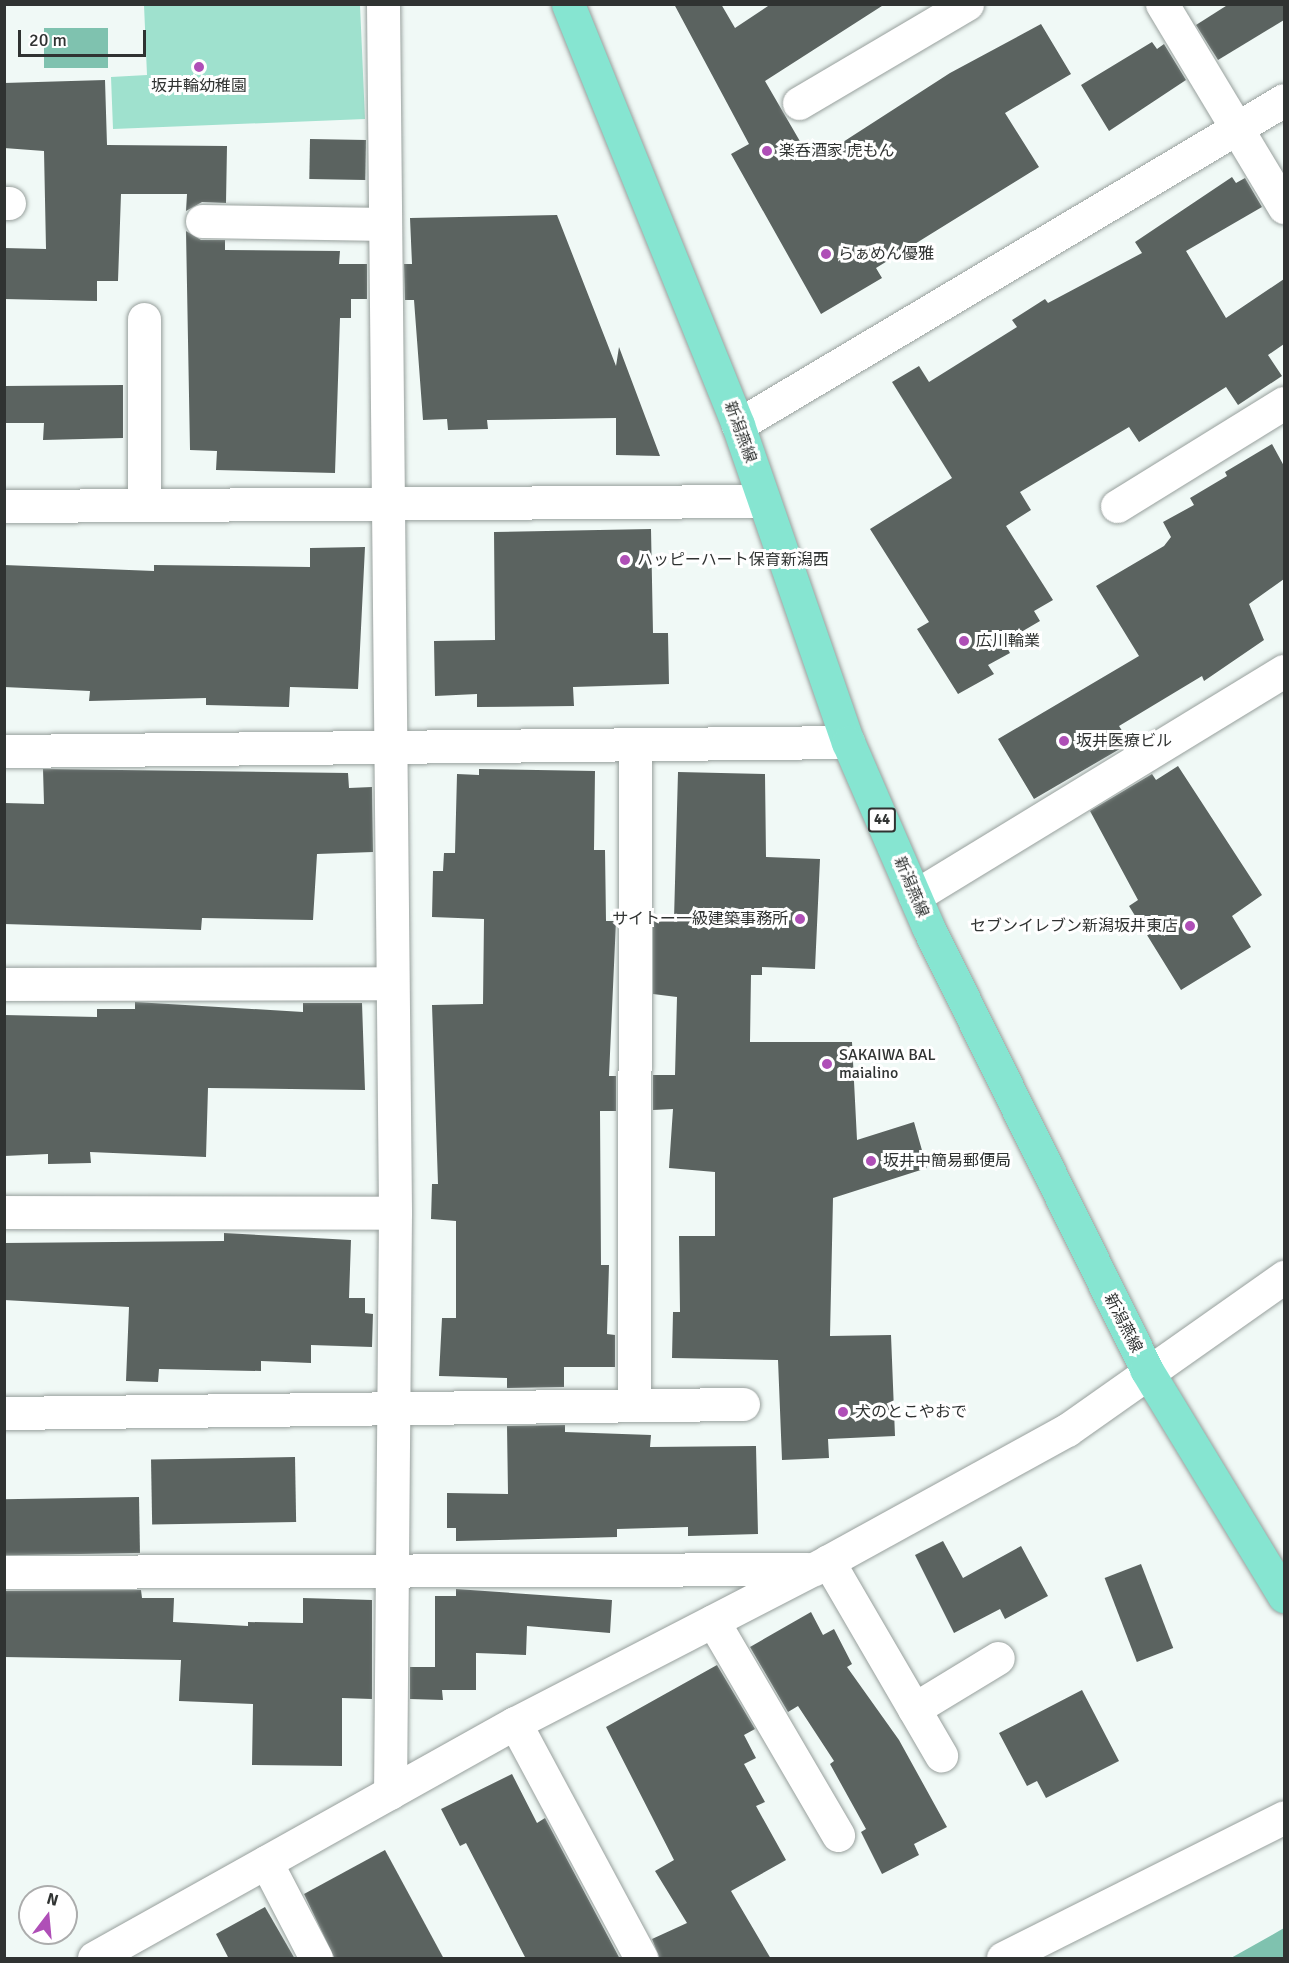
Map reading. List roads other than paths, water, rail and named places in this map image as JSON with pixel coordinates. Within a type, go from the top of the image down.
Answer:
[{"type":"main road","name":"新潟燕線","points":[[568,4],[738,424],[848,742],[915,896],[1146,1369],[1284,1596]]},
{"type":"street","points":[[382,4],[392,747],[395,1213],[390,1793]]},
{"type":"street","points":[[799,104],[967,4]]},
{"type":"street","points":[[1162,4],[1284,207]]},
{"type":"street","points":[[738,424],[1284,100]]},
{"type":"street","points":[[202,221],[386,224]]},
{"type":"street","points":[[144,319],[144,505]]},
{"type":"street","points":[[1117,506],[1284,403]]},
{"type":"street","points":[[4,506],[763,501]]},
{"type":"street","points":[[915,896],[1284,671]]},
{"type":"street","points":[[4,751],[848,742]]},
{"type":"street","points":[[634,1404],[635,744]]},
{"type":"street","points":[[4,984],[392,983]]},
{"type":"street","points":[[4,1212],[395,1213]]},
{"type":"street","points":[[94,1959],[515,1723],[821,1565],[1067,1430],[1146,1369],[1284,1277]]},
{"type":"street","points":[[4,1413],[743,1404]]},
{"type":"street","points":[[4,1572],[393,1573],[821,1565]]},
{"type":"street","points":[[821,1565],[941,1755]]},
{"type":"street","points":[[713,1621],[838,1835]]},
{"type":"street","points":[[914,1709],[998,1658]]},
{"type":"street","points":[[515,1723],[641,1959]]},
{"type":"street","points":[[1003,1959],[1284,1817]]},
{"type":"street","points":[[266,1862],[316,1959]]},
{"type":"place","name":"坂井輪幼稚園","points":[[199,67]]},
{"type":"place","name":"楽呑酒家 虎もん","points":[[767,151]]},
{"type":"place","name":"らぁめん優雅","points":[[826,254]]},
{"type":"place","name":"ハッピーハート保育新潟西","points":[[625,560]]},
{"type":"place","name":"広川輪業","points":[[964,641]]},
{"type":"place","name":"坂井医療ビル","points":[[1064,741]]},
{"type":"place","name":"サイトー一級建築事務所","points":[[800,919]]},
{"type":"place","name":"セブンイレブン新潟坂井東店","points":[[1190,926]]},
{"type":"place","name":"SAKAIWA BAL maialino","points":[[827,1064]]},
{"type":"place","name":"坂井中簡易郵便局","points":[[871,1161]]},
{"type":"place","name":"犬のとこやおで","points":[[843,1412]]}]
